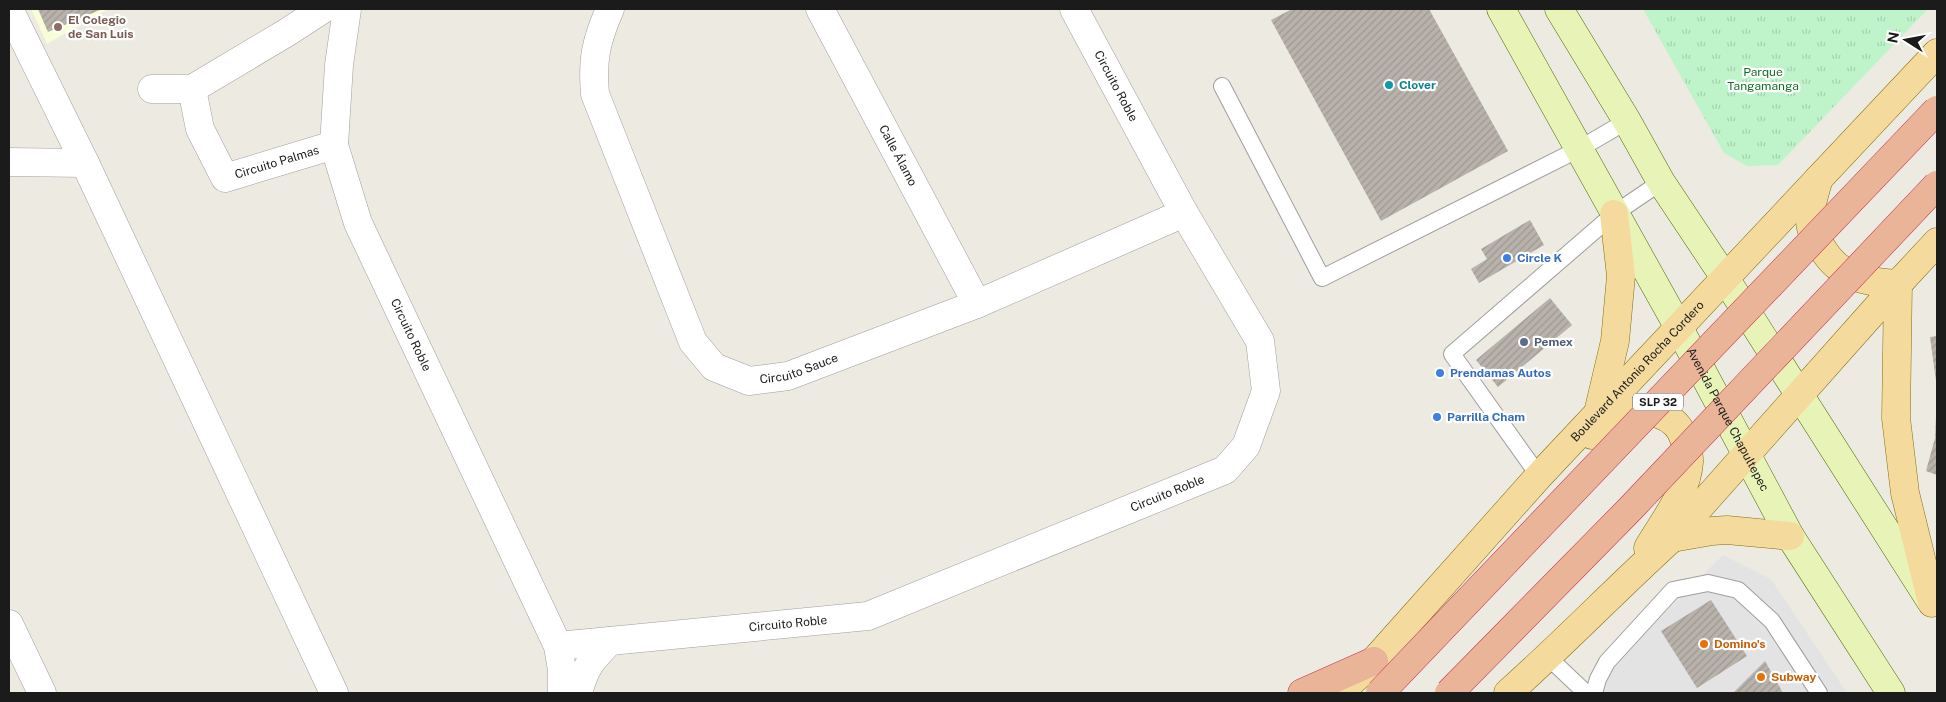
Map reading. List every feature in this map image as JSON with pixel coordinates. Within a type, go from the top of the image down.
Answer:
[{"type":"highway","name":"SLP 32","points":[[1380,693],[1937,110]]},
{"type":"highway","points":[[1449,693],[1631,508],[1937,186]]},
{"type":"highway","points":[[1302,693],[1374,661]]},
{"type":"main road","name":"Avenida Parque Chapultepec","points":[[1501,9],[1678,328],[1790,536],[1890,693]]},
{"type":"main road","points":[[1559,9],[1627,121],[1661,182],[1725,278],[1935,608]]},
{"type":"main road","name":"Boulevard Antonio Rocha Cordero","points":[[1340,693],[1374,661],[1539,476],[1937,53]]},
{"type":"main road","points":[[1820,177],[1811,205],[1811,230],[1827,257],[1841,271],[1870,282],[1898,284]]},
{"type":"main road","points":[[1598,414],[1615,342],[1620,276],[1614,214]]},
{"type":"main road","points":[[1508,693],[1672,538],[1937,242]]},
{"type":"main road","points":[[1898,284],[1896,418],[1905,493],[1935,608]]},
{"type":"main road","points":[[1539,476],[1607,423],[1624,414],[1645,411],[1670,418],[1682,432],[1690,460],[1684,485],[1633,573]]},
{"type":"main road","points":[[1672,538],[1727,530],[1790,536]]},
{"type":"street","points":[[9,9],[85,163],[334,693]]},
{"type":"street","points":[[152,89],[192,89],[323,9]]},
{"type":"street","name":"Circuito Roble","points":[[347,9],[339,65],[334,145],[358,223],[558,646],[562,670],[562,693]]},
{"type":"street","name":"Circuito Sauce","points":[[610,9],[599,35],[593,67],[595,94],[693,342],[714,367],[749,381],[788,376],[977,304],[1184,213]]},
{"type":"street","name":"Calle Álamo","points":[[820,9],[977,304]]},
{"type":"street","name":"Circuito Roble","points":[[558,646],[868,616],[1225,470],[1246,446],[1266,391],[1260,341],[1184,213],[1074,9]]},
{"type":"street","name":"Circuito Palmas","points":[[192,89],[200,129],[225,178],[334,145]]},
{"type":"street","points":[[9,162],[85,163]]},
{"type":"street","points":[[9,624],[42,693]]},
{"type":"street","points":[[578,693],[584,671],[595,655],[610,641]]},
{"type":"lane","points":[[1222,86],[1322,278],[1579,149],[1627,121]]},
{"type":"lane","points":[[1539,476],[1452,354],[1614,214],[1661,182]]},
{"type":"lane","points":[[1594,693],[1598,679],[1607,662],[1673,590],[1708,583],[1738,590],[1772,621],[1818,693]]},
{"type":"lane","points":[[1548,657],[1586,693]]},
{"type":"shaded area","name":"El Colegio de San Luis","points":[[31,9],[108,9],[47,44]]},
{"type":"shaded area","points":[[1723,555],[1771,579],[1847,693],[1584,693]]},
{"type":"green space","name":"Parque Tangamanga","points":[[1643,9],[1928,9],[1778,165],[1747,166],[1724,153]]},
{"type":"building","points":[[38,9],[102,9],[48,32]]},
{"type":"building","name":"Clover","points":[[1292,9],[1429,9],[1508,151],[1381,221],[1271,20]]},
{"type":"building","points":[[1530,220],[1544,245],[1479,283],[1471,269],[1487,259],[1481,249]]},
{"type":"building","name":"Pemex","points":[[1550,298],[1572,325],[1498,387],[1476,360]]},
{"type":"building","points":[[1937,336],[1937,381],[1936,381],[1930,337]]},
{"type":"building","points":[[1936,416],[1937,475],[1926,471],[1935,438]]},
{"type":"building","name":"Domino's","points":[[1711,600],[1747,656],[1697,688],[1661,631]]},
{"type":"building","name":"Subway","points":[[1765,661],[1783,693],[1733,693]]},
{"type":"place","name":"El Colegio de San Luis","points":[[58,27]]},
{"type":"place","name":"Clover","points":[[1389,85]]},
{"type":"place","name":"Circle K","points":[[1507,258]]},
{"type":"place","name":"Pemex","points":[[1524,342]]},
{"type":"place","name":"Prendamas Autos","points":[[1440,373]]},
{"type":"place","name":"Parrilla Cham","points":[[1437,417]]},
{"type":"place","name":"Domino's","points":[[1704,644]]},
{"type":"place","name":"Subway","points":[[1761,677]]}]
